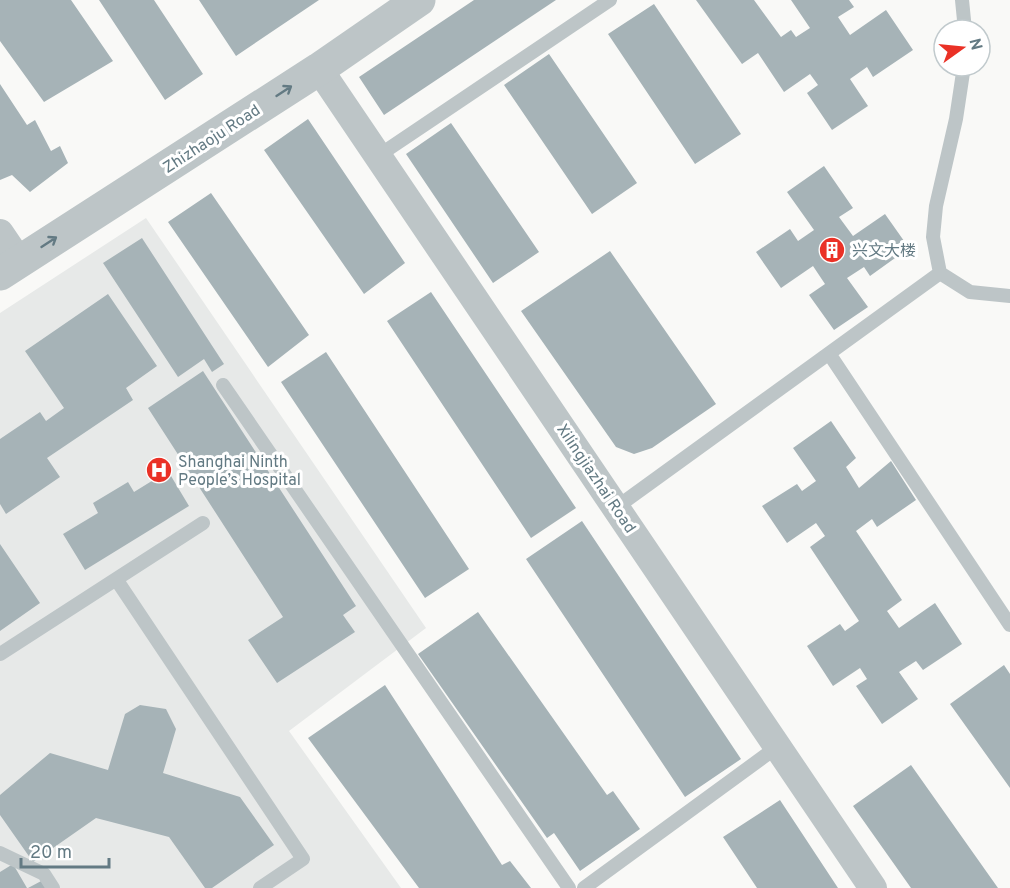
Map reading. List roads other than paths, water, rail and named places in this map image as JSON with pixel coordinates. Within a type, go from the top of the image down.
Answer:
[{"type":"street","name":"Zhizhaoju Road","points":[[9,267],[319,69],[419,0]]},
{"type":"street","name":"Xilingjiazhai Road","points":[[319,69],[873,888]]},
{"type":"street","points":[[0,233],[9,267]]},
{"type":"lane","points":[[378,156],[610,0]]},
{"type":"lane","points":[[962,0],[964,18]]},
{"type":"lane","points":[[962,78],[956,119],[936,206],[933,237],[940,273],[970,292],[1010,296]]},
{"type":"lane","points":[[616,507],[830,355],[940,273]]},
{"type":"lane","points":[[830,355],[1010,625]]},
{"type":"lane","points":[[222,385],[569,888]]},
{"type":"lane","points":[[0,654],[203,523]]},
{"type":"lane","points":[[116,579],[303,860],[260,888]]},
{"type":"lane","points":[[584,888],[777,747]]},
{"type":"lane","points":[[0,853],[44,874],[53,888]]},
{"type":"place","name":"兴文大楼","points":[[832,250]]},
{"type":"place","name":"Shanghai Ninth People’s Hospital","points":[[159,470]]}]
